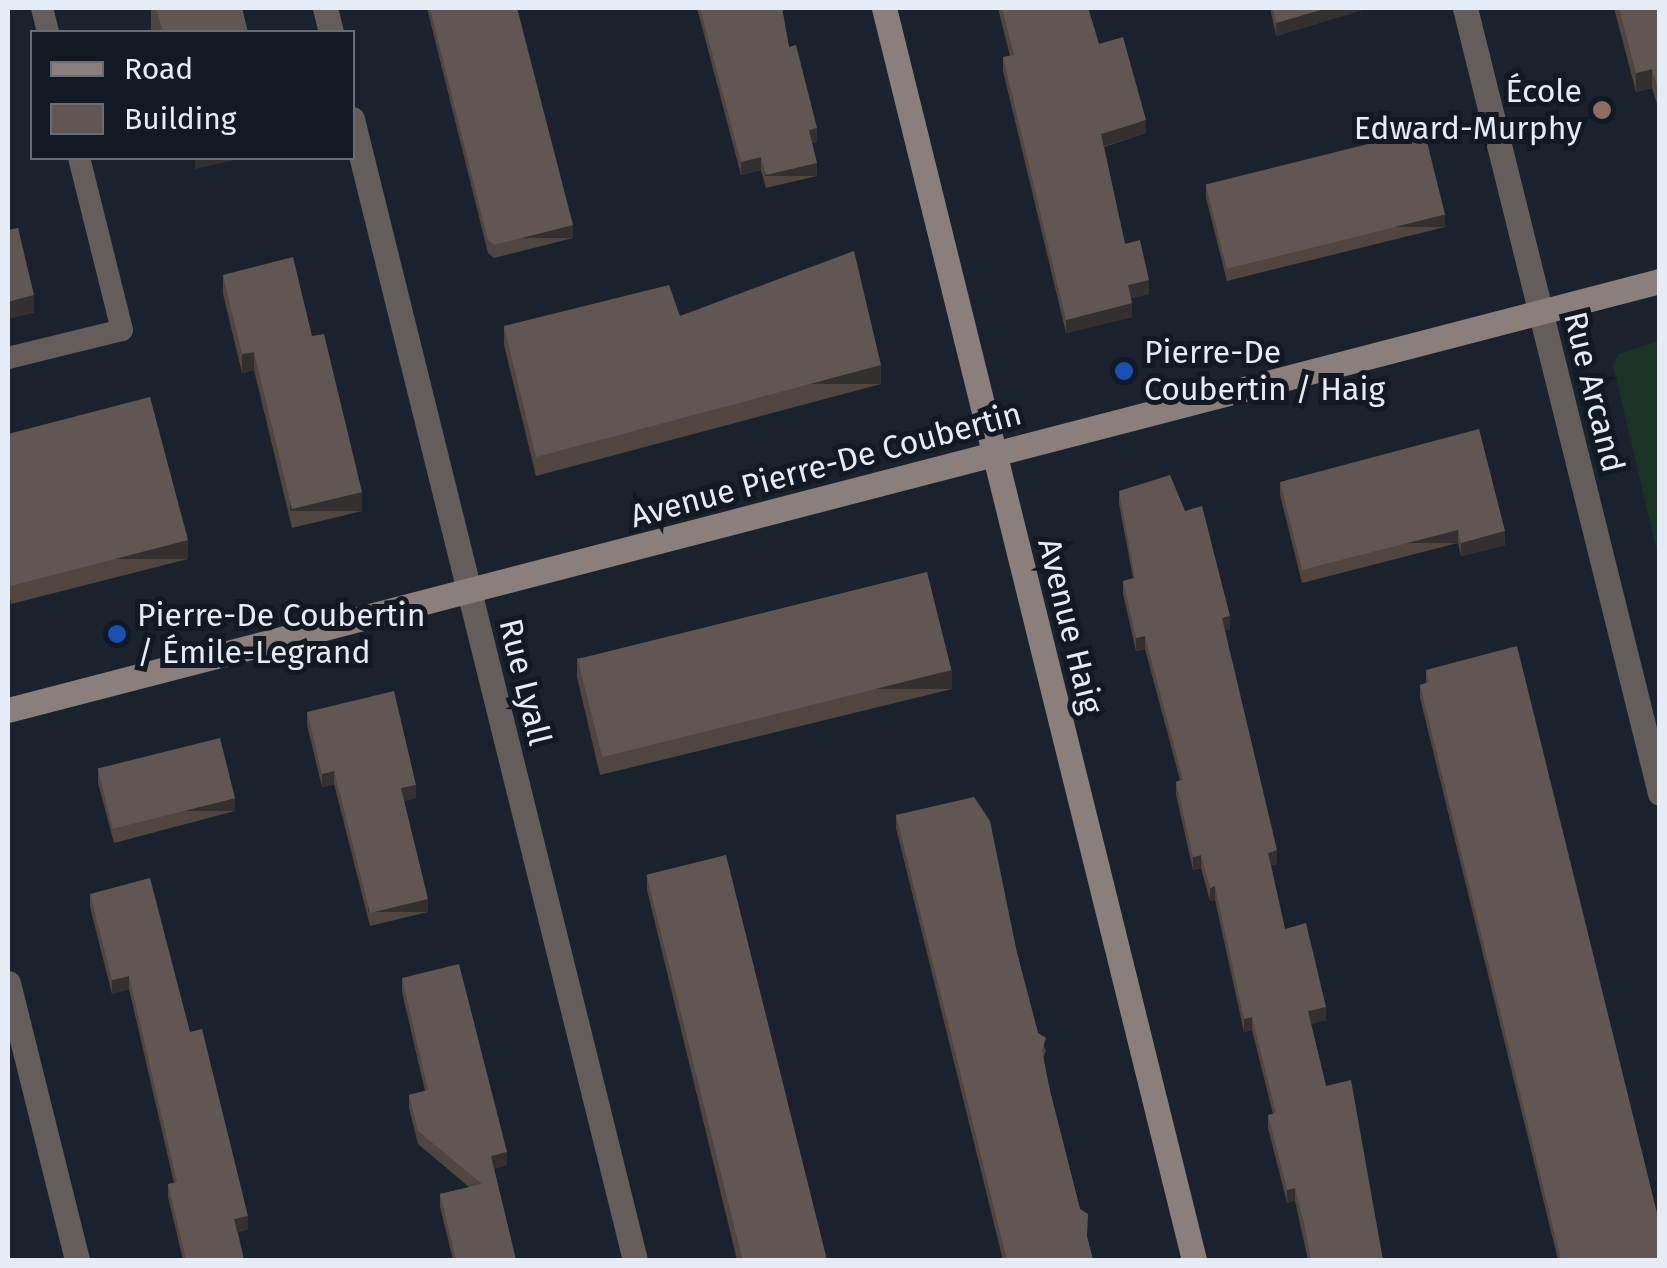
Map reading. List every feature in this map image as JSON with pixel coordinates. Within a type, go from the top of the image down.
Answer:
[{"type":"street","name":"Avenue Haig","points":[[884,8],[1194,1260]]},
{"type":"street","name":"Rue Arcand","points":[[1465,8],[1660,793]]},
{"type":"street","name":"Rue Lyall","points":[[355,130],[635,1260]]},
{"type":"street","name":"Avenue Pierre-De Coubertin","points":[[8,710],[1660,280]]},
{"type":"street","points":[[8,983],[77,1260]]},
{"type":"lane","points":[[8,358],[122,330],[80,160]]},
{"type":"green space","points":[[1660,341],[1659,560],[1613,365],[1619,354]]},
{"type":"building","points":[[156,8],[242,8],[248,30],[162,30]]},
{"type":"building","points":[[430,8],[517,8],[573,225],[494,245],[488,240]]},
{"type":"building","points":[[700,8],[782,8],[789,47],[796,45],[817,128],[809,130],[817,163],[766,175],[761,157],[741,162]]},
{"type":"building","points":[[1002,8],[1088,8],[1099,44],[1123,37],[1146,120],[1101,134],[1125,244],[1140,240],[1149,280],[1128,285],[1132,303],[1066,320],[1003,57],[1014,55]]},
{"type":"building","points":[[1273,8],[1327,8],[1276,23]]},
{"type":"building","points":[[1619,8],[1660,8],[1660,95],[1652,69],[1636,73]]},
{"type":"building","points":[[1424,130],[1445,214],[1227,269],[1206,184]]},
{"type":"building","points":[[18,228],[34,295],[8,302],[8,230]]},
{"type":"building","points":[[854,251],[881,365],[536,457],[504,326],[669,285],[680,316]]},
{"type":"building","points":[[293,257],[312,336],[324,334],[362,492],[292,509],[254,352],[242,354],[223,275]]},
{"type":"building","points":[[150,397],[188,540],[11,586],[8,434]]},
{"type":"building","points":[[1479,429],[1505,531],[1461,543],[1458,530],[1302,570],[1280,482]]},
{"type":"building","points":[[1170,475],[1185,511],[1202,506],[1230,616],[1222,618],[1277,850],[1268,853],[1285,929],[1306,923],[1326,1007],[1308,1011],[1326,1086],[1351,1080],[1383,1260],[1311,1260],[1295,1188],[1287,1190],[1268,1115],[1276,1113],[1252,1017],[1244,1019],[1215,886],[1210,888],[1201,855],[1193,857],[1176,782],[1183,780],[1145,636],[1136,638],[1123,581],[1135,578],[1119,491]]},
{"type":"building","points":[[927,572],[951,670],[602,757],[578,659]]},
{"type":"building","points":[[1517,646],[1660,1225],[1660,1260],[1561,1260],[1420,685],[1429,682],[1426,670]]},
{"type":"building","points":[[394,691],[416,785],[401,788],[428,899],[370,913],[334,771],[322,774],[307,712]]},
{"type":"building","points":[[220,738],[235,798],[113,829],[98,768]]},
{"type":"building","points":[[974,797],[990,821],[1017,953],[1038,1033],[1046,1038],[1042,1050],[1050,1091],[1080,1209],[1088,1214],[1087,1237],[1093,1260],[1007,1260],[896,815]]},
{"type":"building","points":[[726,855],[827,1260],[742,1260],[646,875]]},
{"type":"building","points":[[150,878],[190,1032],[202,1029],[248,1216],[234,1219],[244,1260],[186,1260],[168,1184],[177,1182],[129,976],[112,980],[90,894]]},
{"type":"building","points":[[459,964],[507,1152],[491,1156],[516,1260],[456,1260],[440,1194],[482,1184],[418,1131],[409,1095],[428,1090],[402,978]]},
{"type":"place","name":"École Edward-Murphy","points":[[1602,110]]},
{"type":"place","name":"Pierre-De Coubertin / Haig","points":[[1124,371]]},
{"type":"place","name":"Pierre-De Coubertin / Émile-Legrand","points":[[117,634]]}]
